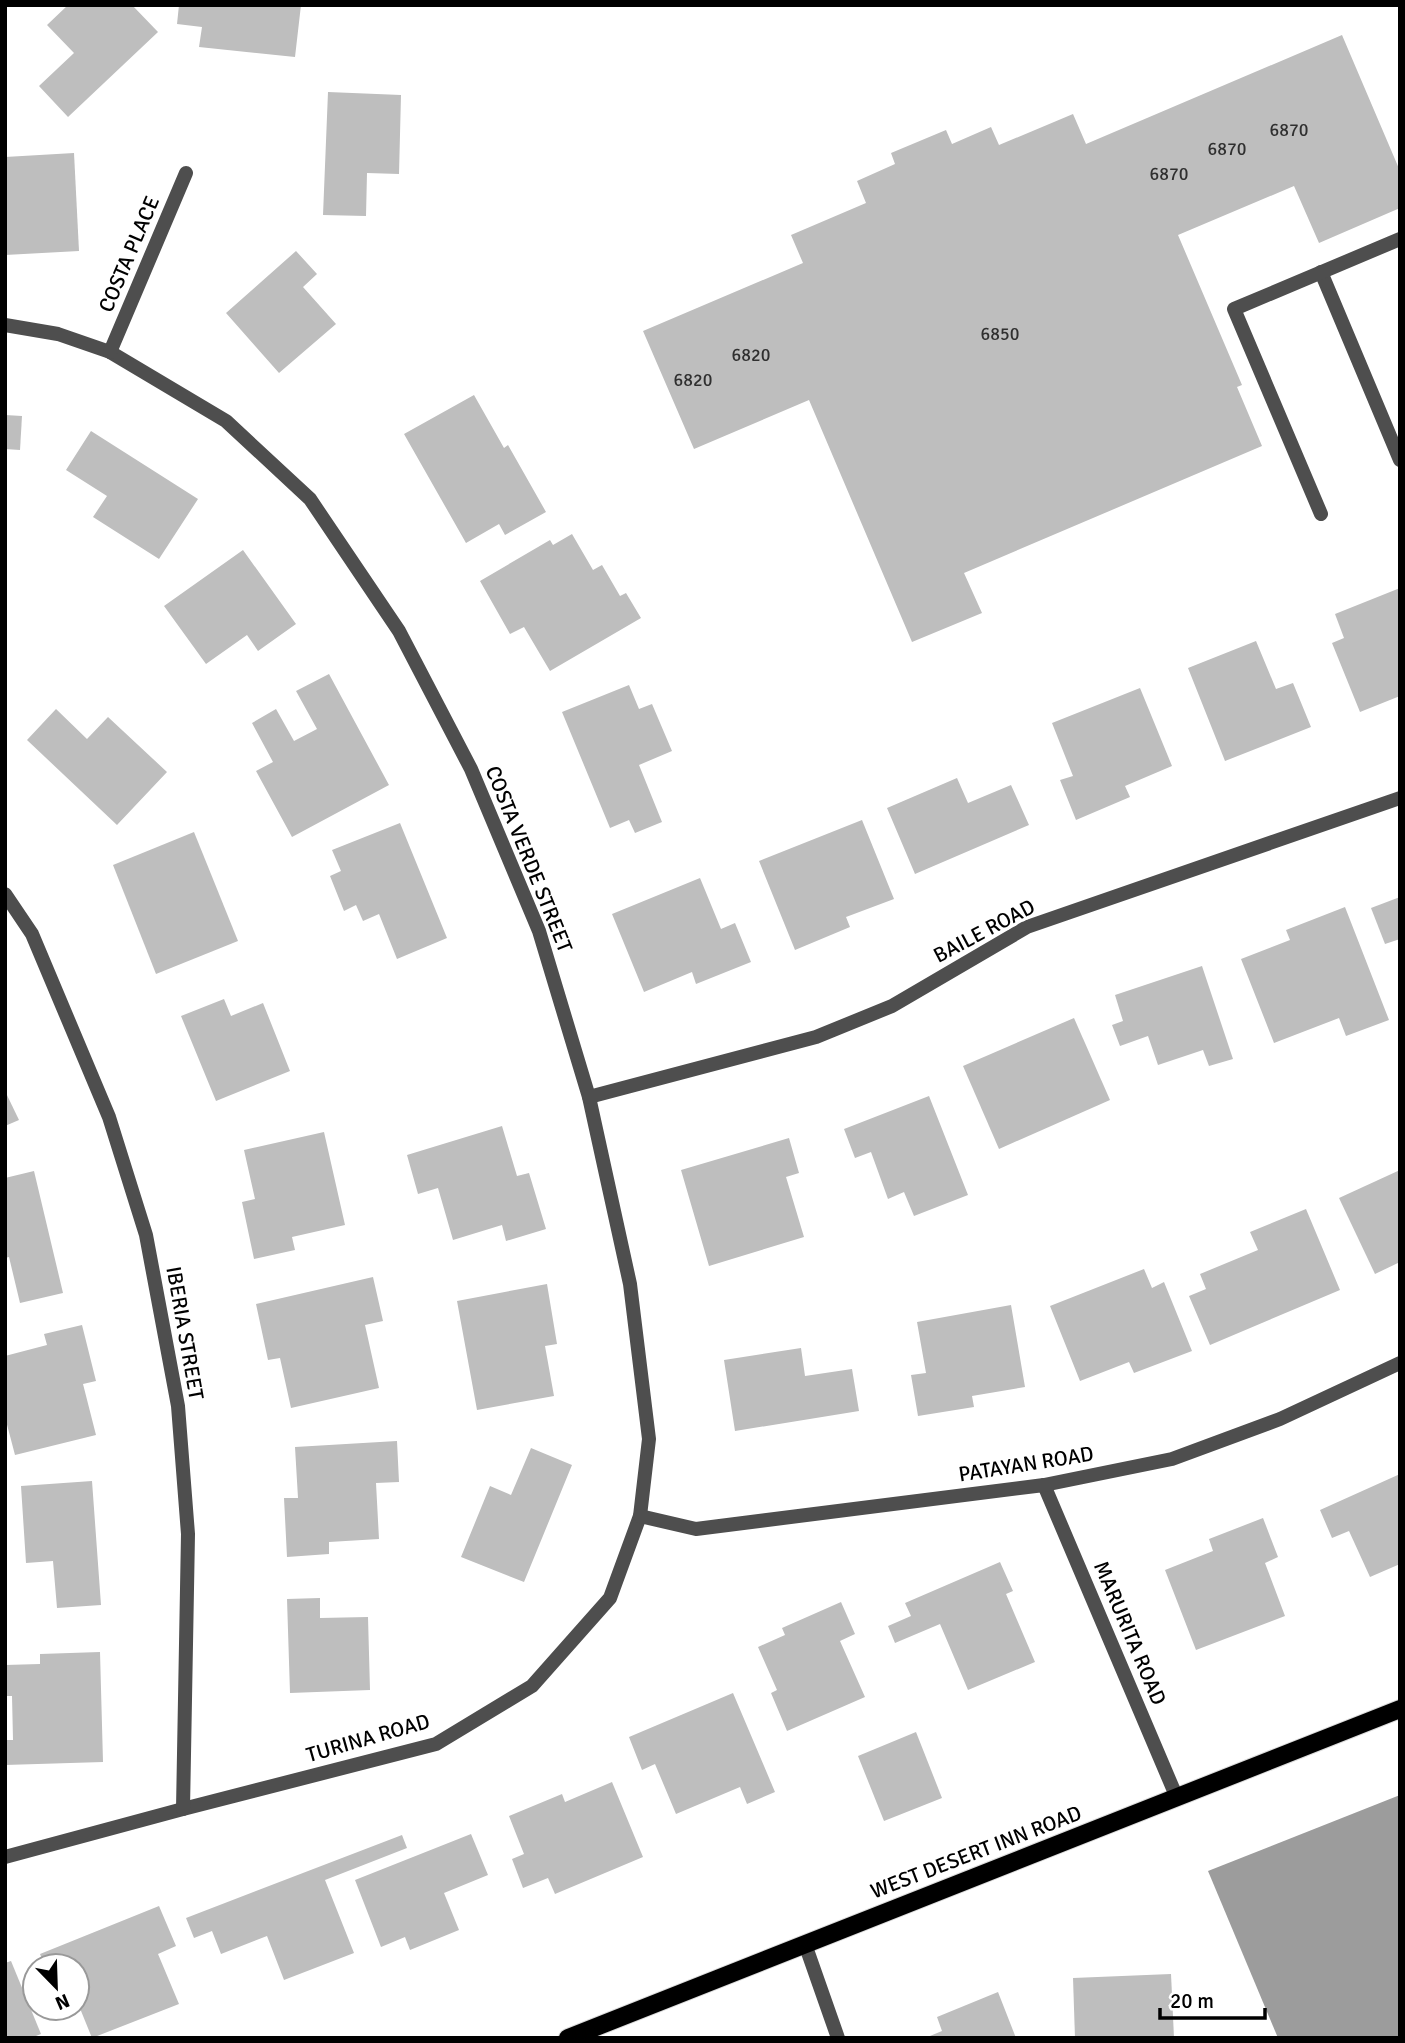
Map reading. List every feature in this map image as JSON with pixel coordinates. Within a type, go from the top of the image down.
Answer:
[{"type":"main road","name":"WEST DESERT INN ROAD","points":[[568,2038],[1400,1709]]},
{"type":"street","name":"COSTA PLACE","points":[[110,352],[186,173]]},
{"type":"street","points":[[1321,514],[1234,309],[1400,239]]},
{"type":"street","points":[[1321,272],[1400,460]]},
{"type":"street","name":"COSTA VERDE STREET","points":[[5,326],[58,334],[110,352],[226,421],[310,499],[399,631],[471,769],[539,931],[589,1097],[630,1284],[649,1438],[640,1516]]},
{"type":"street","name":"BAILE ROAD","points":[[589,1097],[816,1037],[892,1006],[1027,927],[1400,797]]},
{"type":"street","name":"IBERIA STREET","points":[[5,894],[32,934],[109,1117],[148,1248],[178,1406],[188,1534],[183,1809]]},
{"type":"street","name":"PATAYAN ROAD","points":[[640,1516],[696,1529],[1044,1485],[1172,1459],[1280,1419],[1400,1363]]},
{"type":"street","name":"MARURITA ROAD","points":[[1044,1485],[1177,1798]]},
{"type":"street","name":"TURINA ROAD","points":[[5,1857],[436,1744],[533,1686],[610,1598],[640,1516]]},
{"type":"street","points":[[805,1944],[838,2038]]},
{"type":"shaded area","points":[[1400,1795],[1400,2038],[1278,2038],[1208,1871]]},
{"type":"building","points":[[68,5],[132,5],[158,32],[68,117],[39,86],[74,53],[47,25]]},
{"type":"building","points":[[179,5],[301,5],[295,57],[199,47],[202,27],[177,24]]},
{"type":"building","points":[[1342,35],[1400,171],[1400,208],[1319,243],[1294,186],[1178,235],[1242,385],[1237,387],[1262,446],[964,573],[982,613],[912,642],[809,400],[694,449],[643,331],[803,263],[791,235],[866,203],[857,181],[895,164],[891,153],[946,130],[952,144],[991,127],[999,145],[1073,114],[1086,144]]},
{"type":"building","points":[[328,92],[401,95],[399,174],[367,173],[366,216],[323,215]]},
{"type":"building","points":[[74,153],[79,251],[5,255],[5,157]]},
{"type":"building","points":[[296,251],[317,274],[303,287],[336,324],[279,373],[226,313]]},
{"type":"building","points":[[474,395],[504,448],[508,445],[546,512],[505,535],[499,524],[466,543],[404,434]]},
{"type":"building","points":[[5,415],[22,416],[20,450],[5,449]]},
{"type":"building","points":[[91,431],[198,499],[159,559],[93,517],[107,496],[66,470]]},
{"type":"building","points":[[572,534],[593,570],[602,565],[620,596],[626,593],[641,618],[550,671],[524,627],[510,634],[480,581],[550,540],[553,545]]},
{"type":"building","points":[[243,550],[296,624],[258,651],[247,635],[206,664],[164,606]]},
{"type":"building","points":[[1400,588],[1400,696],[1360,712],[1332,643],[1344,638],[1335,614]]},
{"type":"building","points":[[1256,641],[1276,689],[1293,683],[1311,727],[1225,761],[1188,668]]},
{"type":"building","points":[[329,674],[389,785],[292,837],[256,771],[273,762],[252,723],[276,709],[294,741],[317,729],[296,691]]},
{"type":"building","points":[[629,685],[639,709],[652,704],[672,751],[639,765],[662,822],[635,833],[629,820],[610,828],[562,712]]},
{"type":"building","points":[[1140,688],[1172,766],[1125,786],[1130,797],[1076,820],[1060,780],[1073,776],[1052,723]]},
{"type":"building","points":[[56,709],[87,739],[108,717],[167,772],[117,825],[27,740]]},
{"type":"building","points":[[957,778],[968,803],[1011,785],[1029,825],[915,874],[887,808]]},
{"type":"building","points":[[862,820],[894,899],[846,917],[850,927],[795,950],[759,861]]},
{"type":"building","points":[[400,823],[447,938],[397,959],[379,914],[363,921],[356,905],[344,911],[330,876],[341,871],[332,850]]},
{"type":"building","points":[[194,832],[238,941],[156,974],[113,865]]},
{"type":"building","points":[[700,878],[721,929],[735,923],[751,962],[696,984],[692,972],[644,992],[612,914]]},
{"type":"building","points":[[1400,897],[1400,939],[1385,944],[1371,908]]},
{"type":"building","points":[[1345,907],[1389,1020],[1346,1036],[1339,1018],[1274,1043],[1241,959],[1290,940],[1286,930]]},
{"type":"building","points":[[1202,966],[1233,1059],[1209,1066],[1203,1050],[1158,1065],[1148,1036],[1120,1046],[1112,1025],[1123,1021],[1115,995]]},
{"type":"building","points":[[224,999],[231,1016],[263,1003],[290,1071],[216,1101],[181,1016]]},
{"type":"building","points":[[1074,1018],[1110,1100],[999,1149],[963,1066]]},
{"type":"building","points":[[5,1091],[19,1120],[5,1126]]},
{"type":"building","points":[[929,1096],[968,1195],[914,1216],[904,1192],[888,1199],[871,1152],[855,1158],[844,1129]]},
{"type":"building","points":[[502,1126],[517,1176],[529,1173],[546,1229],[506,1241],[502,1225],[453,1240],[438,1188],[418,1194],[407,1155]]},
{"type":"building","points":[[324,1132],[345,1225],[292,1237],[295,1250],[254,1259],[242,1202],[255,1199],[244,1150]]},
{"type":"building","points":[[789,1138],[799,1173],[786,1177],[804,1237],[709,1266],[681,1170]]},
{"type":"building","points":[[1400,1170],[1400,1262],[1375,1274],[1339,1198]]},
{"type":"building","points":[[34,1171],[63,1293],[20,1303],[9,1257],[5,1258],[5,1178]]},
{"type":"building","points":[[1306,1209],[1340,1290],[1210,1345],[1189,1296],[1206,1289],[1200,1274],[1258,1250],[1250,1232]]},
{"type":"building","points":[[1144,1269],[1152,1288],[1164,1282],[1192,1351],[1134,1373],[1129,1362],[1080,1381],[1050,1306]]},
{"type":"building","points":[[373,1277],[383,1321],[365,1325],[379,1388],[291,1408],[280,1358],[268,1360],[256,1304]]},
{"type":"building","points":[[547,1284],[557,1344],[545,1346],[554,1396],[477,1410],[457,1301]]},
{"type":"building","points":[[1011,1305],[1025,1387],[972,1396],[974,1407],[918,1416],[911,1375],[926,1373],[917,1322]]},
{"type":"building","points":[[82,1325],[96,1381],[83,1384],[96,1435],[15,1455],[5,1417],[5,1356],[47,1345],[44,1334]]},
{"type":"building","points":[[801,1348],[805,1376],[852,1369],[859,1411],[735,1431],[724,1360]]},
{"type":"building","points":[[397,1441],[399,1482],[376,1483],[379,1539],[329,1542],[329,1554],[287,1557],[284,1498],[298,1498],[295,1447]]},
{"type":"building","points":[[531,1448],[572,1465],[524,1582],[461,1557],[490,1486],[511,1495]]},
{"type":"building","points":[[1400,1474],[1400,1564],[1370,1577],[1349,1531],[1332,1538],[1320,1510]]},
{"type":"building","points":[[92,1481],[101,1605],[57,1608],[53,1561],[26,1563],[21,1486]]},
{"type":"building","points":[[1263,1518],[1278,1557],[1265,1563],[1285,1616],[1196,1650],[1165,1570],[1213,1551],[1209,1539]]},
{"type":"building","points":[[1000,1562],[1013,1591],[1006,1594],[1035,1662],[968,1690],[940,1624],[895,1643],[888,1626],[911,1616],[905,1603]]},
{"type":"building","points":[[320,1598],[320,1618],[368,1617],[370,1690],[290,1693],[287,1599]]},
{"type":"building","points":[[841,1602],[855,1634],[840,1641],[865,1697],[787,1731],[771,1693],[777,1690],[758,1647],[785,1635],[782,1628]]},
{"type":"building","points":[[100,1652],[103,1762],[5,1765],[5,1740],[13,1740],[12,1696],[5,1696],[5,1665],[40,1664],[40,1654]]},
{"type":"building","points":[[733,1693],[775,1792],[747,1804],[740,1787],[676,1814],[655,1764],[642,1770],[629,1737]]},
{"type":"building","points":[[916,1732],[942,1798],[884,1821],[858,1756]]},
{"type":"building","points":[[612,1782],[643,1857],[555,1894],[548,1878],[523,1888],[512,1859],[524,1854],[509,1816],[562,1794],[565,1802]]},
{"type":"building","points":[[471,1834],[488,1875],[444,1893],[459,1930],[410,1950],[405,1937],[381,1947],[355,1880]]},
{"type":"building","points":[[402,1835],[407,1848],[325,1880],[354,1953],[284,1980],[267,1936],[221,1954],[212,1931],[194,1938],[186,1918]]},
{"type":"building","points":[[159,1906],[176,1946],[158,1954],[179,2004],[92,2038],[86,2022],[91,2022],[91,1952],[45,1952]]},
{"type":"building","points":[[11,1961],[21,1985],[21,2022],[36,2022],[41,2034],[31,2038],[5,2038],[5,1963]]},
{"type":"building","points":[[1171,1974],[1174,2038],[1075,2038],[1073,1978]]},
{"type":"building","points":[[998,1992],[1016,2038],[925,2038],[942,2031],[937,2017]]}]
